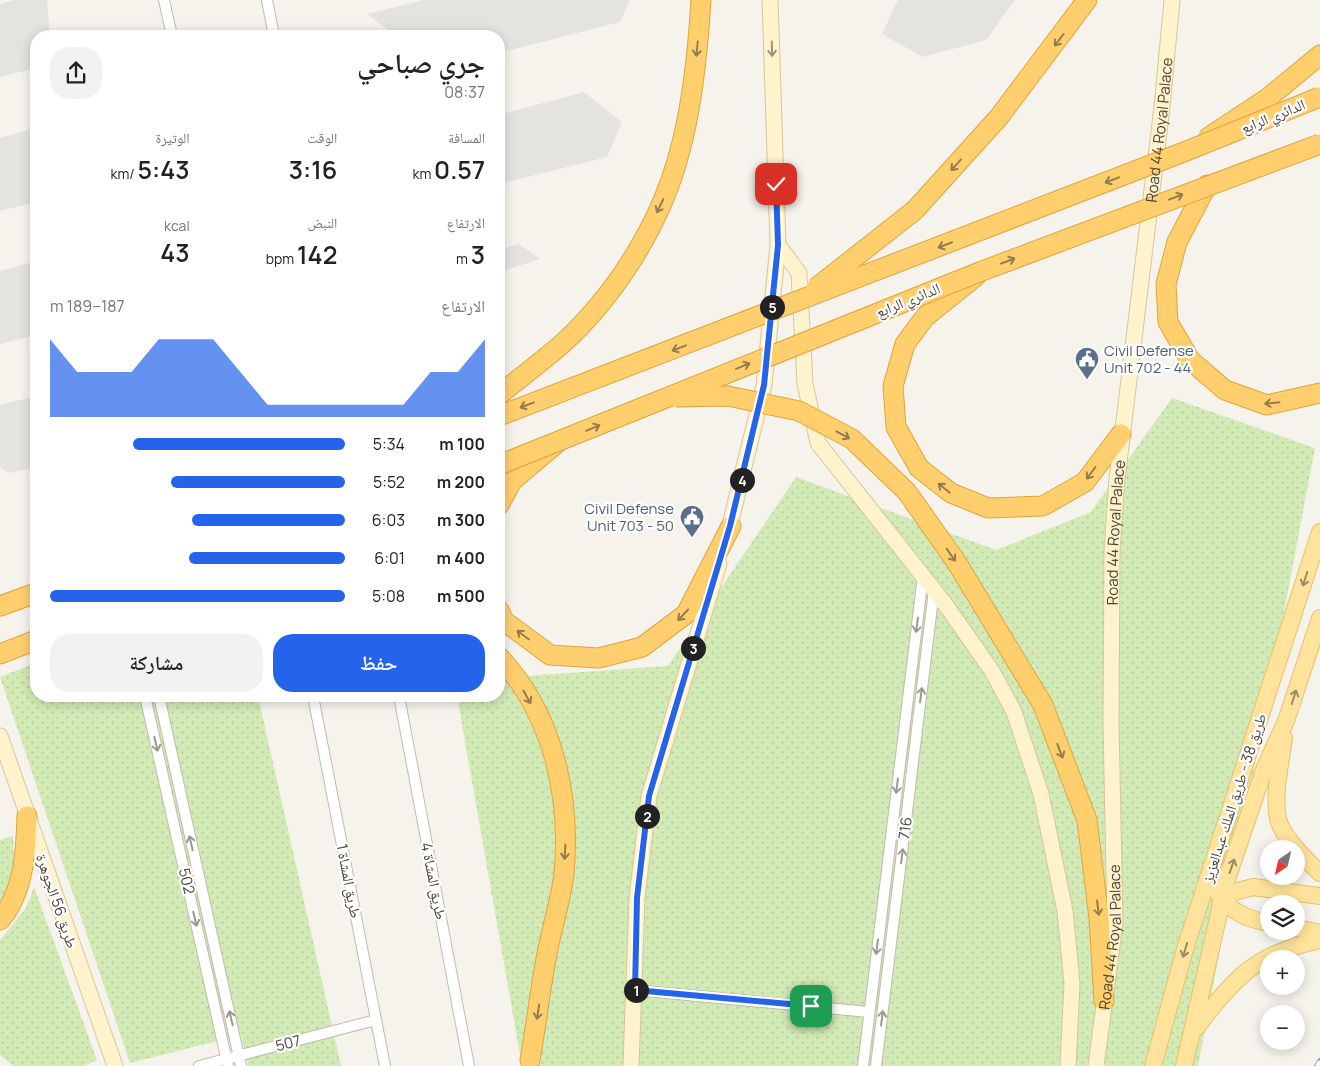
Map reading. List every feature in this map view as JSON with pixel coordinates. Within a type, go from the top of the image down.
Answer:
[{"type":"highway","points":[[505,390],[561,344],[597,307],[641,244],[663,201],[679,154],[692,92],[701,0]]},
{"type":"highway","points":[[800,301],[915,210],[999,117],[1087,0]]},
{"type":"highway","points":[[1189,150],[1268,98],[1320,54]]},
{"type":"highway","name":"الدائري الرابع","points":[[505,414],[1189,150],[1320,97]]},
{"type":"highway","name":"الدائري الرابع","points":[[505,463],[557,443],[662,398],[982,271],[1320,144]]},
{"type":"highway","points":[[1207,185],[1177,242],[1166,284],[1168,322],[1190,360],[1225,390],[1267,405],[1320,393]]},
{"type":"highway","points":[[982,271],[925,317],[905,344],[893,386],[896,427],[919,468],[951,494],[988,508],[1043,506],[1084,482],[1121,434]]},
{"type":"highway","points":[[662,398],[728,396],[799,411],[852,439],[907,492],[957,563],[1043,705],[1087,820],[1099,918],[1104,1001]]},
{"type":"highway","points":[[505,494],[512,481],[557,443]]},
{"type":"highway","points":[[505,618],[550,656],[599,658],[642,647],[686,614],[730,526]]},
{"type":"highway","points":[[0,606],[30,594]]},
{"type":"highway","points":[[0,654],[30,642]]},
{"type":"highway","points":[[505,663],[514,673],[541,722],[557,763],[566,833],[564,875],[546,962],[530,1060]]},
{"type":"highway","points":[[0,920],[17,889],[26,851],[27,816]]},
{"type":"main road","points":[[631,1066],[637,898],[649,796],[730,526],[764,385],[778,245],[770,0]]},
{"type":"main road","name":"Road 44 Royal Palace","points":[[1096,1066],[1115,924],[1111,722],[1112,550],[1121,434],[1162,107],[1172,0]]},
{"type":"main road","points":[[778,245],[799,273],[805,384],[818,443],[934,590],[996,679],[1014,712],[1041,794],[1066,911],[1072,983],[1068,1066]]},
{"type":"main road","name":"طريق 38 - طريق الملك عبدالعزيز","points":[[1154,1066],[1212,864],[1320,532]]},
{"type":"main road","name":"طريق 38 - طريق الملك عبدالعزيز","points":[[1184,1066],[1228,879],[1265,768],[1286,721],[1320,618]]},
{"type":"main road","points":[[1286,721],[1277,796],[1279,822],[1303,857],[1320,873]]},
{"type":"main road","name":"طريق 56 الجوهرة","points":[[0,736],[6,777],[27,816],[115,1066]]},
{"type":"main road","points":[[1212,864],[1212,880],[1223,901],[1236,913],[1260,921]]},
{"type":"main road","points":[[1194,922],[1234,892],[1253,887],[1320,896]]},
{"type":"main road","points":[[1305,930],[1320,933]]},
{"type":"main road","points":[[1192,1034],[1235,980],[1258,963],[1288,946],[1320,940]]},
{"type":"street","points":[[164,0],[171,30]]},
{"type":"street","points":[[267,0],[273,30]]},
{"type":"street","points":[[863,1066],[923,576]]},
{"type":"street","name":"716","points":[[876,1066],[934,590]]},
{"type":"street","name":"502","points":[[146,702],[228,1062]]},
{"type":"street","name":"502","points":[[160,702],[240,1061]]},
{"type":"street","name":"طريق المشاة 1","points":[[314,702],[385,1066]]},
{"type":"street","name":"طريق المشاة 4","points":[[400,702],[469,1066]]},
{"type":"street","points":[[635,990],[869,1012]]},
{"type":"street","name":"507","points":[[199,1066],[240,1061],[376,1020]]},
{"type":"green space","points":[[1172,398],[1315,448],[1198,1066],[522,1066],[458,702],[505,702],[505,678],[668,666],[796,477],[996,550],[1091,512]]},
{"type":"green space","points":[[30,665],[30,702],[259,702],[341,1066],[248,1066],[241,1035],[130,1063],[0,677]]},
{"type":"green space","points":[[13,836],[14,854],[11,879],[0,903],[0,840]]},
{"type":"green space","points":[[34,887],[97,1060],[84,1066],[13,1066],[0,1055],[0,940],[26,908]]},
{"type":"shaded area","points":[[15,0],[47,0],[50,30],[30,30],[30,70],[0,77],[0,4]]},
{"type":"shaded area","points":[[424,0],[630,0],[620,22],[505,51],[505,30],[388,30],[367,14]]},
{"type":"shaded area","points":[[898,0],[1015,0],[986,40],[923,57],[882,34]]},
{"type":"shaded area","points":[[584,92],[622,122],[607,157],[505,182],[505,113]]},
{"type":"shaded area","points":[[30,130],[30,204],[0,211],[0,138]]},
{"type":"shaded area","points":[[519,244],[540,259],[505,270],[505,248]]},
{"type":"shaded area","points":[[30,263],[30,336],[0,344],[0,271]]},
{"type":"shaded area","points":[[30,398],[30,468],[9,473],[0,467],[0,405]]},
{"type":"railway","points":[[1317,1066],[1320,1061]]},
{"type":"place","name":"Civil Defense Unit 702 - 44","points":[[1087,380]]},
{"type":"place","name":"Civil Defense Unit 703 - 50","points":[[692,538]]},
{"type":"route","points":[[776,184],[778,245],[764,385],[730,526],[698,629],[671,728],[649,796],[637,898],[635,990],[811,1006]]}]
